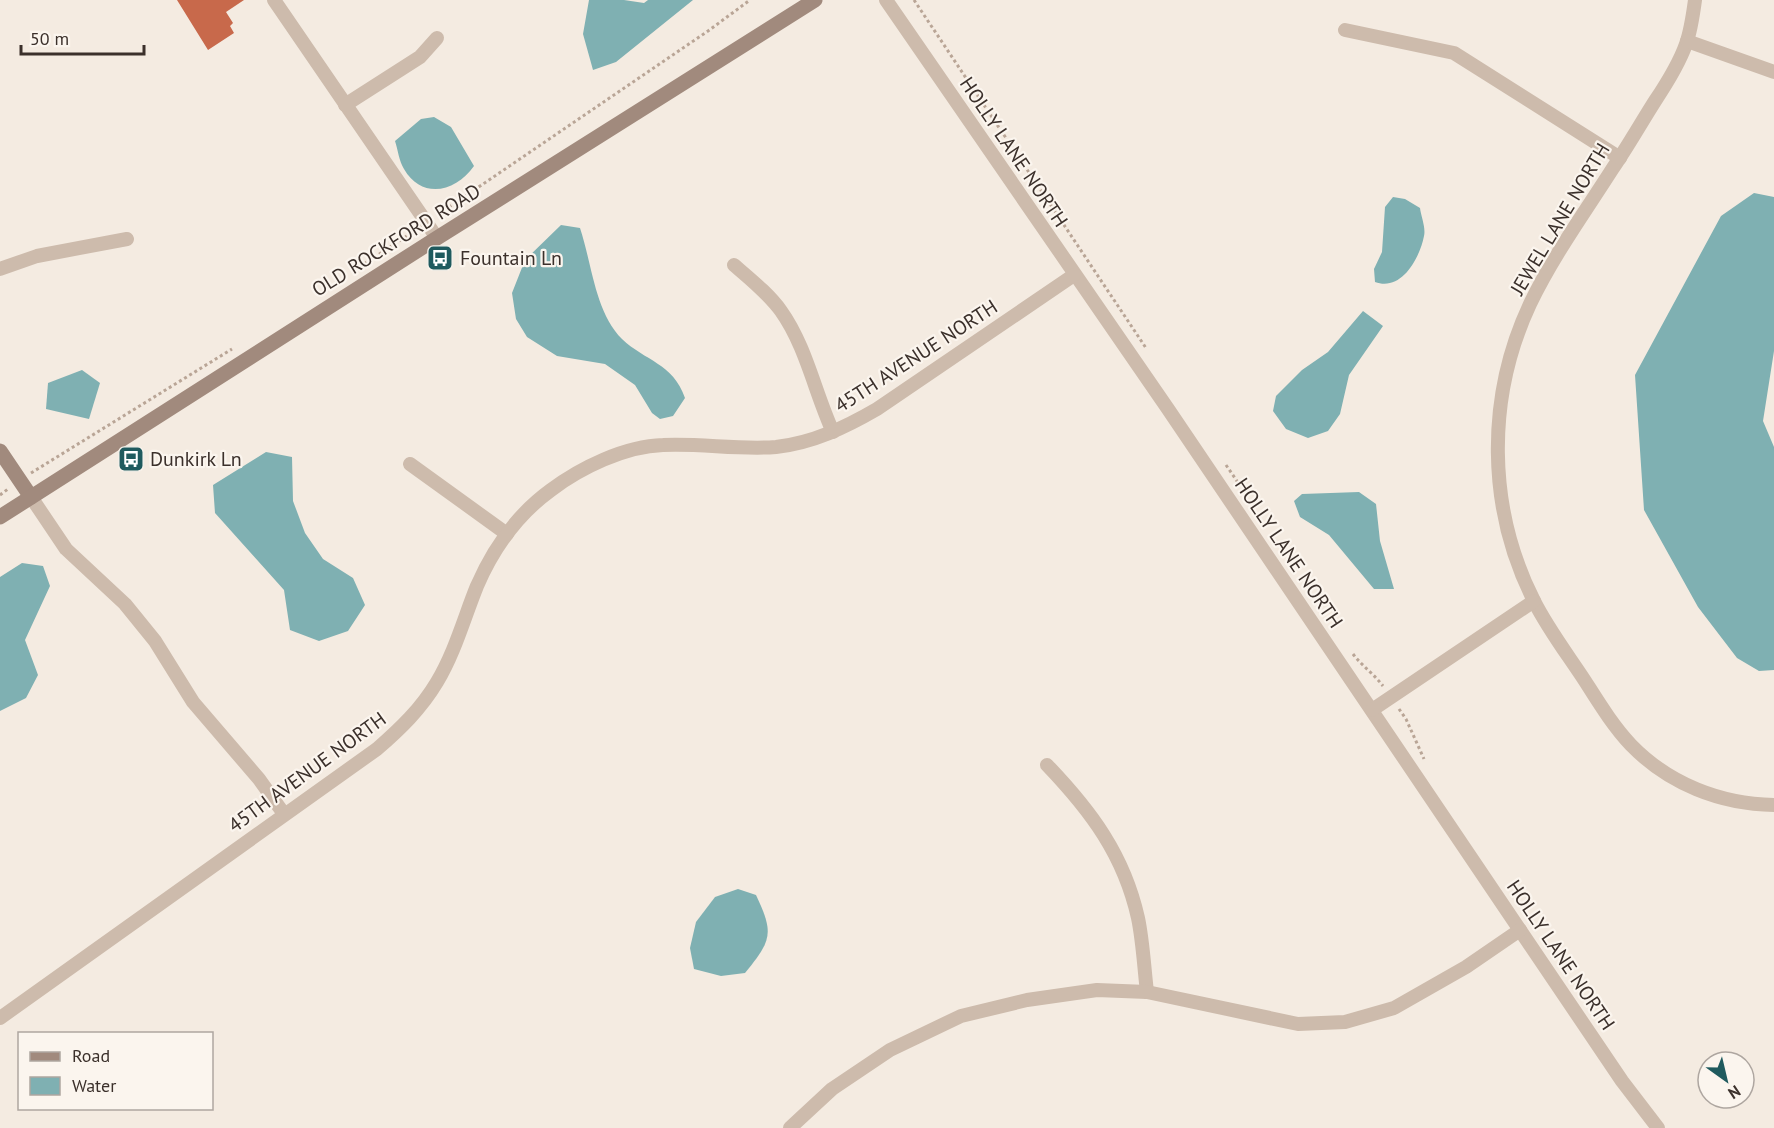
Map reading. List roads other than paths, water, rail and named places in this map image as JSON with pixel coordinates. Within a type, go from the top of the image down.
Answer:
[{"type":"street","points":[[274,0],[437,238]]},
{"type":"street","name":"OLD ROCKFORD ROAD","points":[[0,517],[815,0]]},
{"type":"street","name":"HOLLY LANE NORTH","points":[[886,0],[1168,409],[1622,1081],[1658,1128]]},
{"type":"street","name":"JEWEL LANE NORTH","points":[[1695,0],[1687,41],[1669,78],[1549,268],[1530,304],[1515,342],[1503,384],[1498,427],[1497,471],[1506,524],[1515,555],[1534,601],[1609,718],[1631,745],[1657,767],[1686,785],[1718,798],[1774,805]]},
{"type":"street","points":[[1345,30],[1454,53],[1620,158]]},
{"type":"street","points":[[345,105],[420,57],[437,38]]},
{"type":"street","points":[[1687,41],[1774,72]]},
{"type":"street","points":[[0,269],[37,255],[127,239]]},
{"type":"street","points":[[734,265],[759,286],[781,312],[798,342],[832,432]]},
{"type":"street","name":"45TH AVENUE NORTH","points":[[3,1010],[377,749],[401,729],[438,681],[452,653],[478,584],[507,534],[520,517],[550,490],[584,469],[621,453],[660,445],[776,447],[813,440],[846,427],[878,410],[1074,275]]},
{"type":"street","points":[[0,451],[66,549],[125,604],[155,641],[193,702],[259,779],[284,814]]},
{"type":"street","points":[[410,464],[507,534]]},
{"type":"street","points":[[1372,710],[1534,601]]},
{"type":"street","points":[[1047,765],[1076,795],[1102,829],[1125,875],[1138,919],[1147,992]]},
{"type":"street","points":[[790,1128],[832,1089],[890,1050],[961,1016],[1027,999],[1097,990],[1147,992],[1298,1024],[1345,1022],[1394,1008],[1436,986],[1520,930]]},
{"type":"water","points":[[589,0],[624,0],[644,3],[648,0],[693,0],[616,62],[593,70],[583,34]]},
{"type":"water","points":[[434,117],[451,127],[474,166],[467,175],[449,187],[429,189],[411,179],[402,166],[395,141],[421,119]]},
{"type":"water","points":[[1754,193],[1774,197],[1774,351],[1763,421],[1774,447],[1774,670],[1759,671],[1737,658],[1698,607],[1644,510],[1635,375],[1721,216]]},
{"type":"water","points":[[1393,197],[1405,199],[1420,208],[1424,233],[1422,244],[1408,271],[1393,282],[1385,284],[1375,282],[1374,269],[1382,252],[1385,207]]},
{"type":"water","points":[[561,225],[580,228],[595,287],[613,328],[622,339],[666,370],[680,386],[685,398],[673,416],[660,419],[652,413],[635,385],[605,364],[557,356],[527,337],[516,319],[512,293],[525,260]]},
{"type":"water","points":[[1363,311],[1383,326],[1349,375],[1340,414],[1328,431],[1308,438],[1286,429],[1273,411],[1276,396],[1302,370],[1328,352]]},
{"type":"water","points":[[82,370],[100,383],[89,419],[46,409],[48,383]]},
{"type":"water","points":[[266,452],[292,457],[293,501],[305,533],[323,559],[353,578],[365,605],[348,631],[319,641],[290,630],[284,590],[215,513],[213,485]]},
{"type":"water","points":[[1359,492],[1376,504],[1380,541],[1394,589],[1374,589],[1329,535],[1300,517],[1294,501],[1302,494]]},
{"type":"water","points":[[22,563],[43,566],[50,586],[25,640],[38,675],[26,698],[0,711],[0,577]]},
{"type":"water","points":[[738,889],[756,895],[762,908],[768,928],[761,952],[745,973],[721,976],[694,969],[690,948],[696,922],[715,897]]},
{"type":"place","name":"Fountain Ln","points":[[440,258]]},
{"type":"place","name":"Dunkirk Ln","points":[[131,459]]}]
